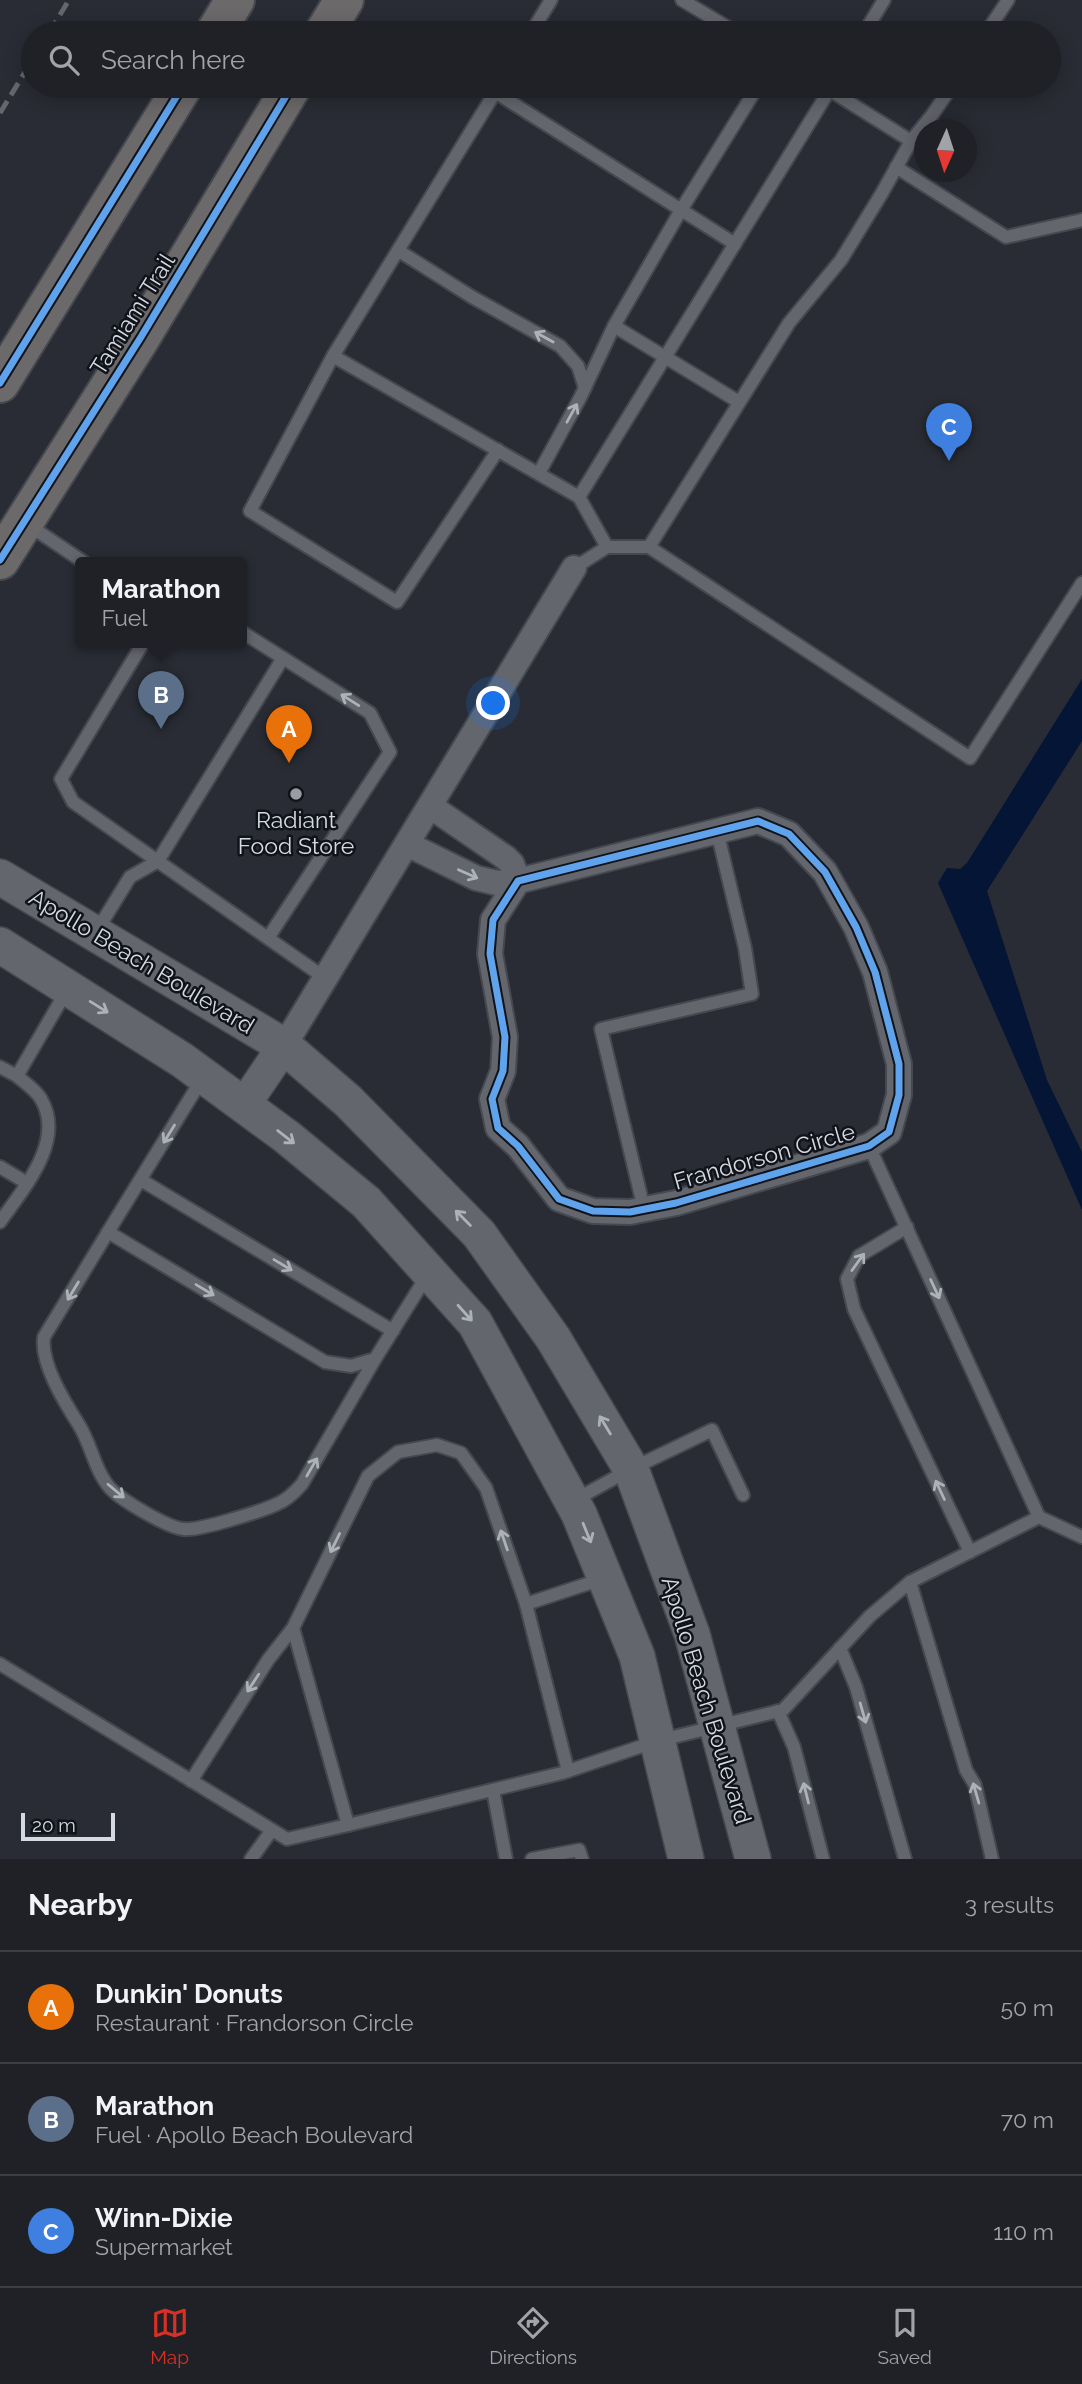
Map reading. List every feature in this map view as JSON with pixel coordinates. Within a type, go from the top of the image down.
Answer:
[{"type":"main road","points":[[223,21],[236,0]]},
{"type":"main road","points":[[331,21],[344,0]]},
{"type":"main road","points":[[0,383],[176,98]]},
{"type":"main road","name":"Tamiami Trail","points":[[0,560],[141,337],[285,98]]},
{"type":"main road","name":"Apollo Beach Boulevard","points":[[0,877],[284,1046],[348,1101],[479,1234],[553,1338],[631,1469],[692,1634],[753,1859]]},
{"type":"main road","points":[[0,945],[183,1060],[366,1202],[474,1323],[573,1501],[637,1656],[686,1859]]},
{"type":"street","points":[[244,1105],[284,1046],[574,568]]},
{"type":"street","points":[[430,806],[506,858],[512,864],[518,881]]},
{"type":"street","name":"Frandorson Circle","points":[[407,844],[476,878],[497,883],[518,881],[758,821],[789,834],[825,872],[856,927],[875,972],[899,1064],[899,1095],[889,1132],[869,1146],[676,1203],[629,1212],[593,1211],[559,1199],[518,1146],[498,1128],[492,1099],[503,1071],[505,1037],[490,954],[493,920],[518,881]]},
{"type":"lane","points":[[538,21],[551,0]]},
{"type":"lane","points":[[682,0],[717,21]]},
{"type":"lane","points":[[871,21],[884,0]]},
{"type":"lane","points":[[994,21],[1008,0]]},
{"type":"lane","points":[[492,98],[333,356],[250,511],[397,602],[498,450]]},
{"type":"lane","points":[[511,98],[735,244]]},
{"type":"lane","points":[[539,473],[585,388],[614,326],[681,210],[751,98]]},
{"type":"lane","points":[[579,497],[821,98]]},
{"type":"lane","points":[[845,98],[911,141]]},
{"type":"lane","points":[[649,547],[789,323],[841,260],[911,141],[944,98]]},
{"type":"lane","points":[[896,167],[1006,237],[1082,220]]},
{"type":"lane","points":[[399,251],[472,297],[560,346],[578,366],[585,388]]},
{"type":"lane","points":[[614,326],[739,402]]},
{"type":"lane","points":[[333,356],[579,497],[607,547]]},
{"type":"lane","points":[[23,522],[76,557]]},
{"type":"lane","points":[[574,568],[607,547],[649,547],[970,758],[1082,583]]},
{"type":"lane","points":[[247,635],[370,713],[390,752],[268,938]]},
{"type":"lane","points":[[140,648],[61,779],[73,802],[325,978]]},
{"type":"lane","points":[[95,933],[130,877],[158,861],[284,658]]},
{"type":"lane","points":[[644,1209],[601,1029],[752,994],[745,947],[717,831]]},
{"type":"lane","points":[[17,1076],[68,988]]},
{"type":"lane","points":[[0,1067],[17,1076],[40,1096],[48,1114],[48,1143],[27,1183],[0,1222]]},
{"type":"lane","points":[[204,1076],[44,1337],[46,1358],[68,1407],[87,1438],[103,1478],[111,1489],[176,1527],[192,1529],[277,1504],[294,1493],[302,1485],[375,1359],[429,1273]]},
{"type":"lane","points":[[869,1146],[1039,1517],[1082,1537]]},
{"type":"lane","points":[[0,1167],[27,1183]]},
{"type":"lane","points":[[141,1180],[393,1331]]},
{"type":"lane","points":[[907,1227],[859,1256],[847,1279],[854,1308],[970,1552]]},
{"type":"lane","points":[[108,1232],[325,1362],[351,1366],[375,1359]]},
{"type":"lane","points":[[573,1501],[631,1469],[712,1430],[743,1494]]},
{"type":"lane","points":[[191,1781],[268,1660],[293,1628],[368,1476],[398,1452],[436,1445],[461,1453],[486,1488],[526,1604],[568,1771]]},
{"type":"lane","points":[[0,1664],[287,1839],[568,1771],[657,1741],[783,1710],[870,1616],[910,1582],[1039,1517]]},
{"type":"lane","points":[[526,1604],[605,1578]]},
{"type":"lane","points":[[910,1582],[966,1770],[975,1785],[992,1859]]},
{"type":"lane","points":[[293,1628],[348,1825]]},
{"type":"lane","points":[[840,1648],[856,1687],[905,1859]]},
{"type":"lane","points":[[778,1711],[794,1747],[823,1859]]},
{"type":"lane","points":[[493,1790],[506,1859]]},
{"type":"lane","points":[[251,1859],[272,1830]]},
{"type":"lane","points":[[532,1859],[579,1850],[582,1859]]},
{"type":"water","points":[[1082,679],[1082,741],[987,891],[1047,1080],[1082,1152],[1082,1210],[938,883],[947,868],[960,869],[967,863]]},
{"type":"railway","points":[[56,21],[69,0]]},
{"type":"railway","points":[[0,113],[21,79]]},
{"type":"cycle path","points":[[0,383],[176,98]]},
{"type":"cycle path","points":[[0,560],[141,337],[285,98]]},
{"type":"cycle path","points":[[758,821],[789,834],[825,872],[856,927],[875,972],[899,1064],[899,1095],[889,1132],[869,1146],[676,1203],[630,1212],[593,1211],[559,1199],[518,1146],[498,1128],[492,1099],[503,1071],[505,1037],[490,954],[493,920],[518,881],[758,821]]},
{"type":"place","name":"Winn-Dixie","points":[[949,461]]},
{"type":"place","name":"Marathon","points":[[161,729]]},
{"type":"place","name":"Dunkin' Donuts","points":[[289,763]]},
{"type":"place","name":"Radiant Food Store","points":[[296,794]]}]
